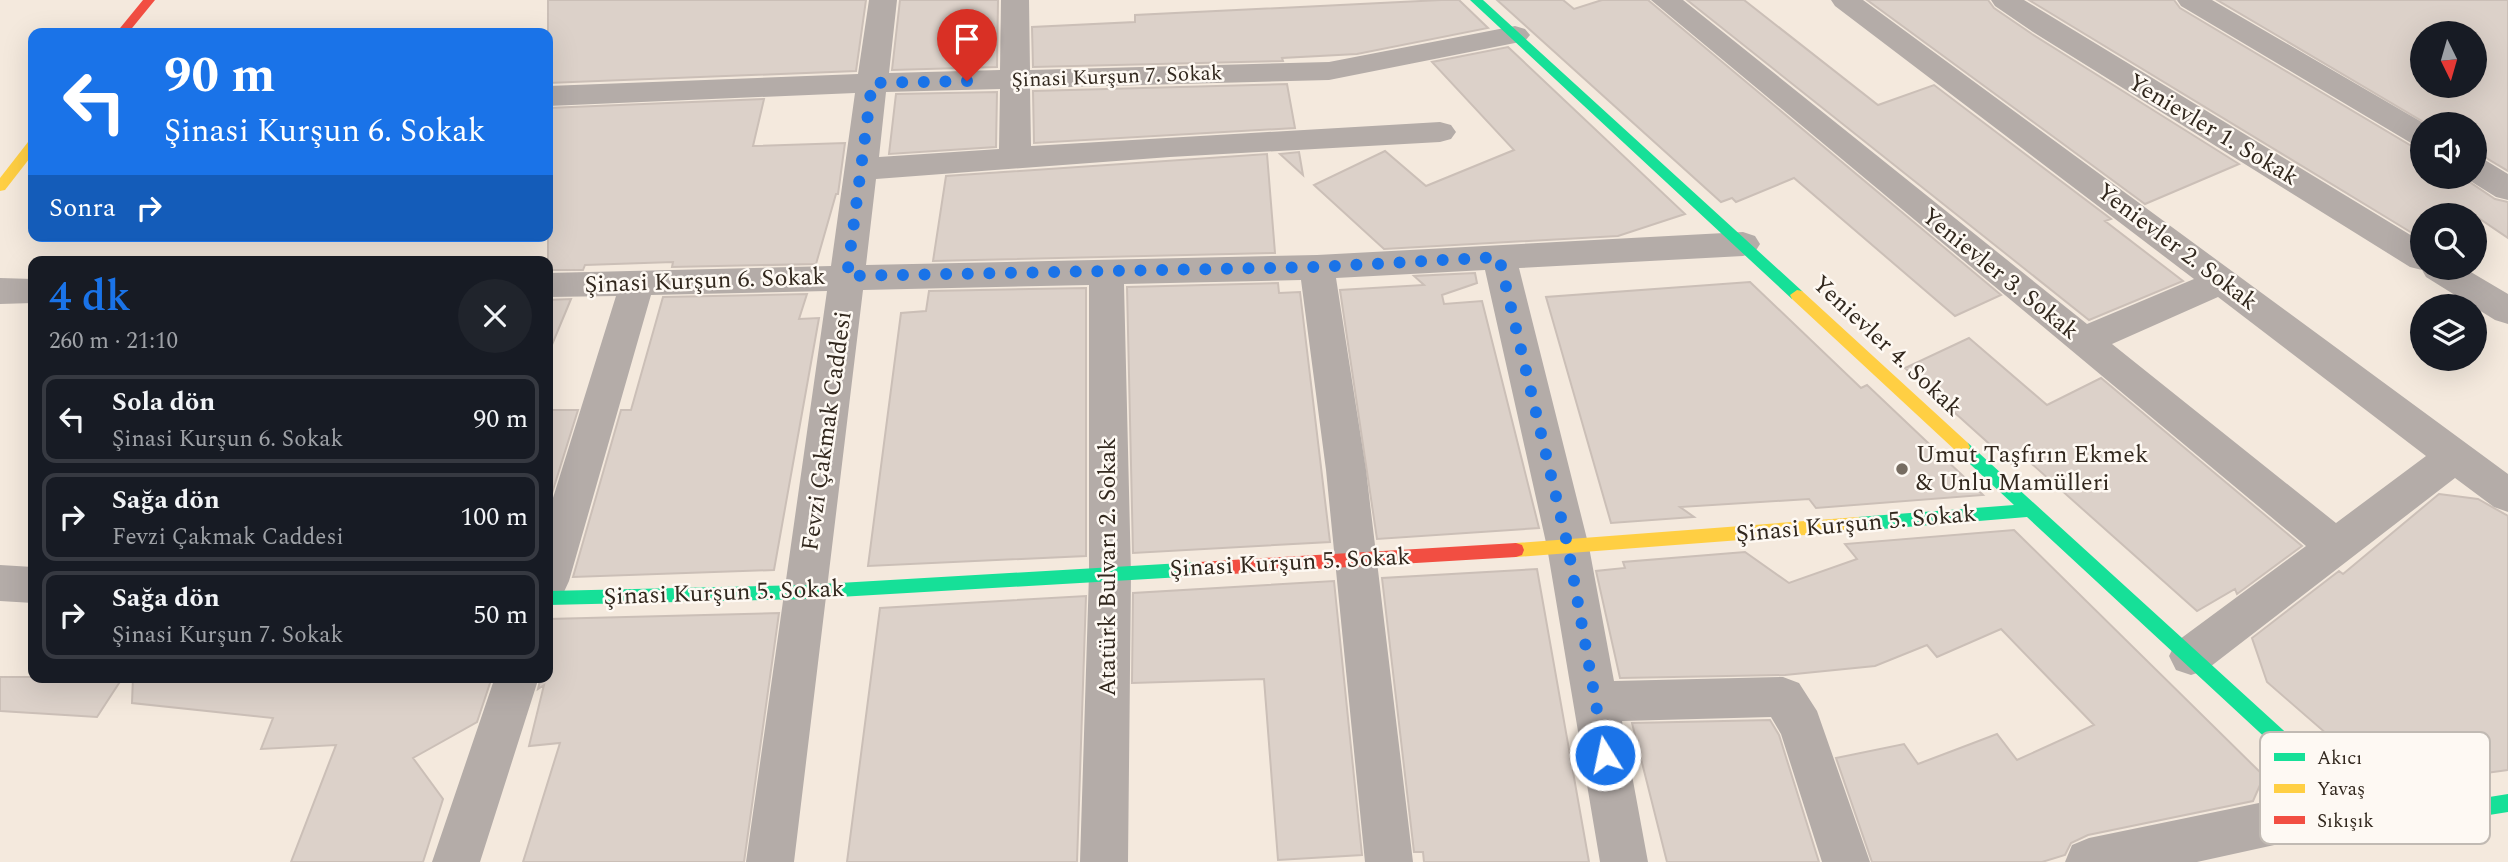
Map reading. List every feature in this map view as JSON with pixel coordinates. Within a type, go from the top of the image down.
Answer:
[{"type":"street","points":[[126,28],[149,0]]},
{"type":"street","name":"Fevzi Çakmak Caddesi","points":[[770,862],[883,0]]},
{"type":"street","points":[[1015,0],[1015,159]]},
{"type":"street","name":"Yenievler 4. Sokak","points":[[1476,0],[2273,732]]},
{"type":"street","name":"Yenievler 3. Sokak","points":[[1665,0],[2336,547]]},
{"type":"street","name":"Yenievler 2. Sokak","points":[[1845,0],[2508,496]]},
{"type":"street","name":"Yenievler 1. Sokak","points":[[2005,0],[2043,26],[2410,251]]},
{"type":"street","points":[[2191,0],[2410,129]]},
{"type":"street","name":"Şinasi Kurşun 7. Sokak","points":[[553,96],[872,83],[1329,71],[1515,35]]},
{"type":"street","points":[[861,169],[1440,132]]},
{"type":"street","points":[[0,187],[28,151]]},
{"type":"street","points":[[2487,176],[2508,189]]},
{"type":"street","name":"Şinasi Kurşun 6. Sokak","points":[[553,285],[1317,267],[1743,244]]},
{"type":"street","points":[[1499,257],[1568,547],[1624,862]]},
{"type":"street","points":[[1317,267],[1355,559],[1389,862]]},
{"type":"street","name":"Atatürk Bulvarı 2. Sokak","points":[[1104,862],[1110,574],[1106,271]]},
{"type":"street","points":[[2458,280],[2508,311]]},
{"type":"street","points":[[2083,341],[2222,281]]},
{"type":"street","points":[[553,564],[637,284]]},
{"type":"street","points":[[0,291],[28,291]]},
{"type":"street","points":[[2191,656],[2455,456]]},
{"type":"street","name":"Şinasi Kurşun 5. Sokak","points":[[553,598],[805,593],[1568,547],[2032,510]]},
{"type":"street","points":[[0,583],[28,585]]},
{"type":"street","points":[[456,862],[515,683]]},
{"type":"street","points":[[1595,702],[1783,697],[1801,726],[1846,862]]},
{"type":"street","name":"Yenievler 4. Sokak","points":[[2490,806],[2508,803]]},
{"type":"street","points":[[2089,862],[2260,825]]},
{"type":"building","points":[[548,0],[866,0],[856,71],[553,83],[553,28],[548,28]]},
{"type":"building","points":[[900,0],[998,0],[997,67],[892,70]]},
{"type":"building","points":[[1459,0],[1488,28],[1357,54],[1282,58],[1283,61],[1033,67],[1032,27],[1135,22],[1135,15]]},
{"type":"building","points":[[1497,0],[1563,0],[1574,9],[1602,0],[1648,0],[2001,295],[1955,316],[1794,178],[1736,202],[1732,198],[1721,202]]},
{"type":"building","points":[[1687,0],[1744,0],[1878,105],[1934,85],[2111,219],[2105,221],[2183,281],[2089,320]]},
{"type":"building","points":[[1867,0],[1988,0],[1994,8],[2032,34],[2239,164],[2145,204]]},
{"type":"building","points":[[2029,0],[2174,0],[2180,8],[2410,145],[2410,189],[2480,189],[2495,199],[2508,202],[2508,238],[2487,224],[2487,203],[2410,203],[2410,232]]},
{"type":"building","points":[[2217,0],[2508,0],[2508,171],[2487,159],[2487,112],[2410,114]]},
{"type":"building","points":[[1508,47],[1685,214],[1618,236],[1384,249],[1314,185],[1385,151],[1426,186],[1514,150],[1432,62]]},
{"type":"building","points":[[1287,84],[1295,128],[1034,143],[1033,91]]},
{"type":"building","points":[[997,92],[996,147],[889,154],[896,94]]},
{"type":"building","points":[[764,99],[753,146],[845,143],[838,194],[816,264],[672,267],[673,262],[585,265],[583,270],[553,270],[553,256],[548,256],[548,242],[553,242],[553,108]]},
{"type":"building","points":[[1299,152],[1303,175],[1280,154]]},
{"type":"building","points":[[1267,154],[1275,253],[933,261],[946,176]]},
{"type":"building","points":[[1475,273],[1477,283],[1442,295],[1444,304],[1482,301],[1539,528],[1377,539],[1340,290],[1424,285],[1414,276]]},
{"type":"building","points":[[1750,282],[1861,388],[1867,385],[1983,495],[1816,508],[1809,499],[1680,507],[1694,517],[1611,523],[1546,297]]},
{"type":"building","points":[[1278,283],[1279,293],[1300,292],[1330,542],[1133,553],[1127,287]]},
{"type":"building","points":[[1086,288],[1086,556],[868,566],[901,313],[926,311],[929,291]]},
{"type":"building","points":[[807,294],[799,319],[819,318],[774,570],[573,577],[621,410],[631,410],[663,297]]},
{"type":"building","points":[[571,299],[553,342],[553,300]]},
{"type":"building","points":[[1969,338],[2047,405],[2101,378],[2302,546],[2237,594],[2235,589],[2197,611],[2023,456],[2014,466],[1905,368]]},
{"type":"building","points":[[553,410],[578,410],[553,490]]},
{"type":"building","points":[[2439,494],[2478,499],[2508,516],[2508,770],[2490,772],[2490,732],[2324,732],[2267,682],[2252,638],[2339,571],[2343,574]]},
{"type":"building","points":[[2014,530],[2260,772],[2260,785],[2253,801],[2088,835],[2071,843],[2065,855],[2042,862],[1872,862],[1836,758],[1904,744],[1918,764],[1997,734],[2017,760],[2094,725],[2001,629],[1937,657],[1927,645],[1875,666],[1785,675],[1620,678],[1596,571],[1625,568],[1623,562],[1745,552],[1789,583],[1857,559],[1845,544]]},
{"type":"building","points":[[1537,569],[1589,862],[1424,862],[1423,852],[1414,852],[1382,578]]},
{"type":"building","points":[[1334,581],[1362,855],[1278,860],[1264,679],[1132,683],[1133,593]]},
{"type":"building","points":[[1086,596],[1077,862],[847,862],[880,608]]},
{"type":"building","points":[[779,613],[744,862],[523,862],[560,743],[529,746],[544,685],[538,689],[540,683],[553,683],[553,619]]},
{"type":"building","points":[[0,677],[28,677],[28,683],[119,683],[97,717],[0,711]]},
{"type":"building","points":[[133,683],[490,683],[477,722],[413,758],[443,799],[423,862],[291,862],[336,745],[261,749],[273,718],[132,703]]},
{"type":"building","points":[[1770,720],[1779,735],[1819,862],[1667,862],[1632,723]]},
{"type":"traffic: fast","points":[[1476,0],[1797,295]]},
{"type":"traffic: fast","points":[[1962,447],[2272,732]]},
{"type":"traffic: fast","points":[[1858,524],[2032,510]]},
{"type":"traffic: fast","points":[[553,598],[805,592],[1199,569]]},
{"type":"traffic: fast","points":[[2490,806],[2508,803]]},
{"type":"traffic: slow","points":[[0,187],[28,151]]},
{"type":"traffic: slow","points":[[1797,295],[1962,447]]},
{"type":"traffic: slow","points":[[1516,550],[1858,524]]},
{"type":"traffic: jam","points":[[126,28],[149,0]]},
{"type":"traffic: jam","points":[[1199,569],[1516,550]]},
{"type":"place","name":"Umut Taşfırın Ekmek & Unlu Mamülleri","points":[[1902,469]]},
{"type":"route","points":[[967,81],[872,83],[847,276],[1317,267],[1499,257],[1568,547],[1605,755]]}]
